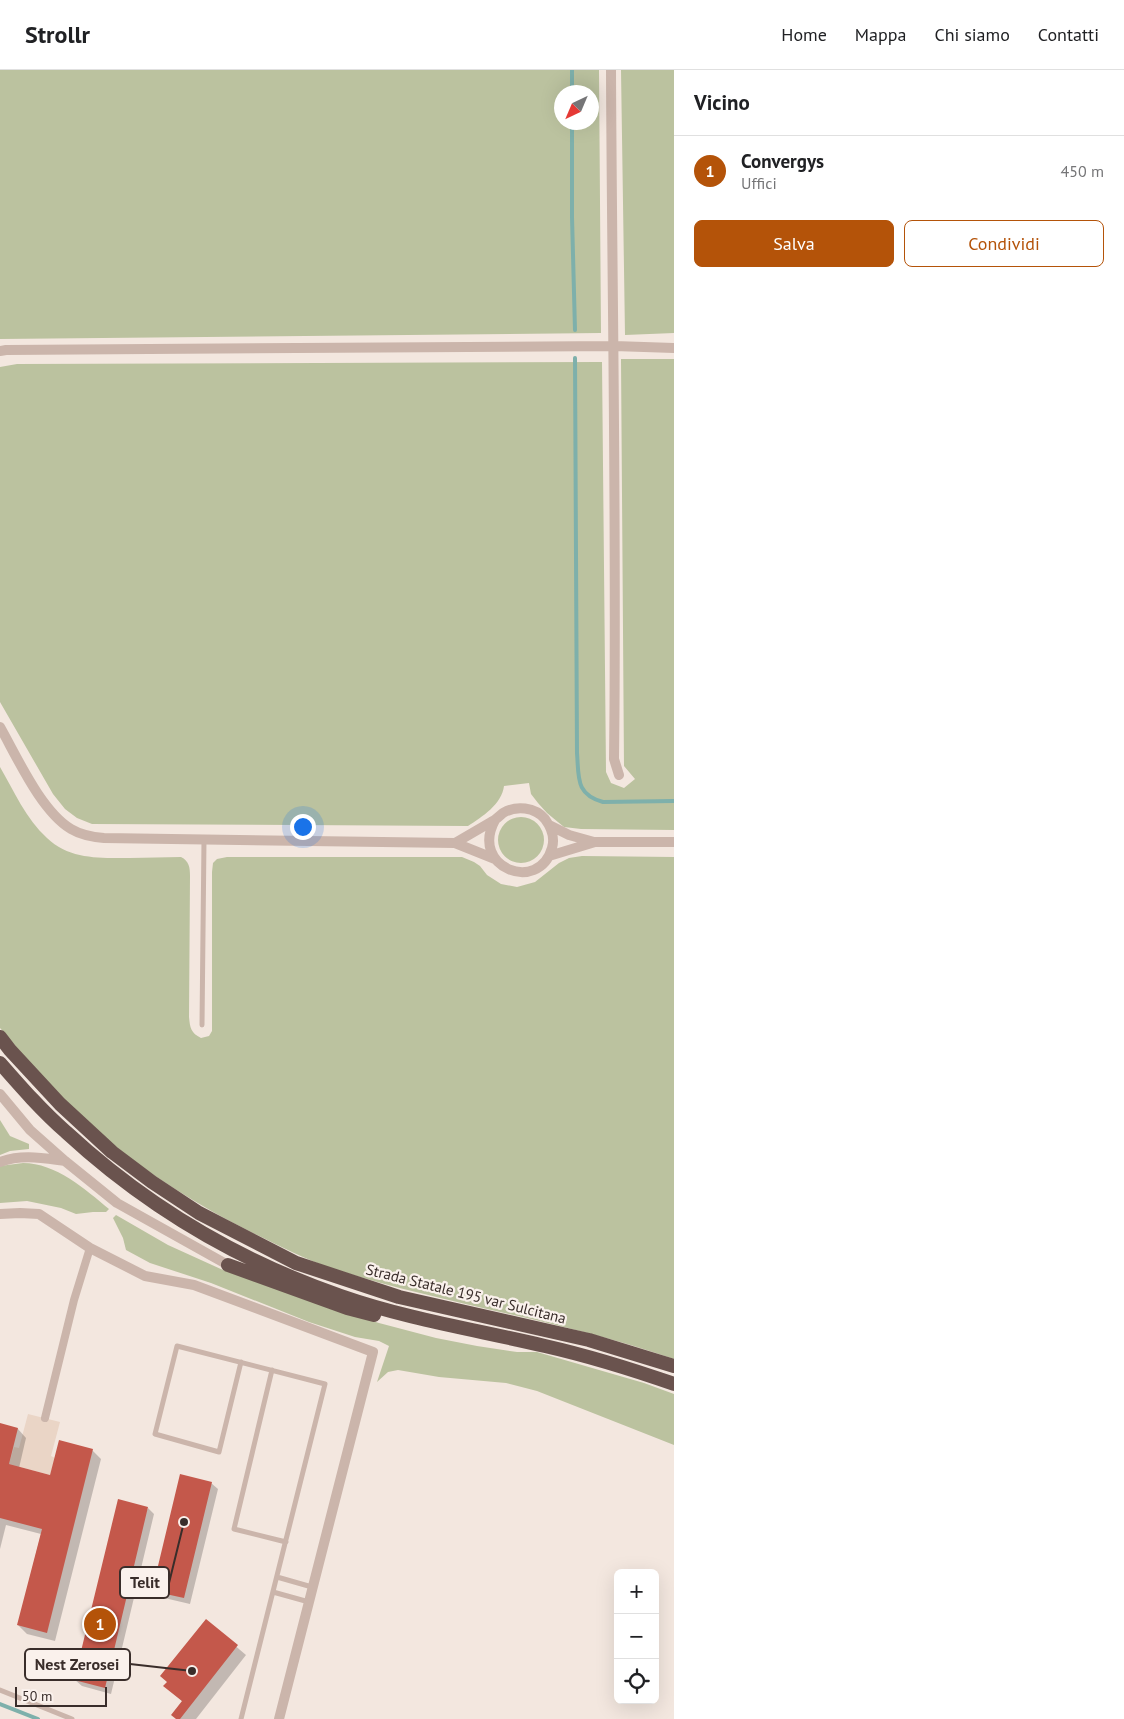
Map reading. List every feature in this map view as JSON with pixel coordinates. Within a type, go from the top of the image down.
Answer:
[{"type":"highway","name":"Strada Statale 195 var Sulcitana","points":[[0,1037],[60,1104],[112,1152],[199,1213],[296,1264],[399,1297],[590,1340],[674,1366]]},
{"type":"highway","name":"Strada Statale 195 var Sulcitana","points":[[0,1063],[65,1132],[104,1166],[146,1198],[236,1252],[291,1277],[341,1296],[390,1311],[545,1346],[618,1365],[674,1384]]},
{"type":"highway","points":[[228,1266],[347,1308],[373,1315],[390,1311]]},
{"type":"street","points":[[611,70],[616,629],[614,759],[619,775]]},
{"type":"street","points":[[0,351],[614,346],[674,348]]},
{"type":"street","points":[[0,727],[40,796],[55,815],[70,828],[86,836],[104,838],[455,842],[495,860],[503,867],[512,871],[523,872],[533,870],[542,864],[549,856],[552,840],[549,825],[543,817],[534,811],[524,808],[513,808],[455,842]]},
{"type":"street","points":[[495,820],[490,829],[488,840],[495,860]]},
{"type":"street","points":[[549,825],[569,835],[595,842],[674,842]]},
{"type":"street","points":[[549,856],[595,842]]},
{"type":"street","points":[[0,1094],[30,1130],[64,1161],[117,1203],[228,1266]]},
{"type":"street","points":[[0,1162],[29,1156],[64,1161]]},
{"type":"street","points":[[0,1214],[39,1214],[90,1248],[145,1276],[194,1285],[373,1352],[279,1719]]},
{"type":"street","points":[[45,1418],[74,1300],[90,1248]]},
{"type":"lane","points":[[202,1025],[204,839]]},
{"type":"lane","points":[[241,1362],[219,1452],[155,1434],[178,1346],[241,1362],[272,1370],[325,1384],[241,1719]]},
{"type":"lane","points":[[272,1370],[234,1528],[286,1542]]},
{"type":"lane","points":[[277,1577],[313,1587]]},
{"type":"lane","points":[[274,1592],[309,1602]]},
{"type":"lane","points":[[0,1690],[72,1719]]},
{"type":"green space","points":[[0,70],[599,70],[601,333],[0,339]]},
{"type":"green space","points":[[621,70],[674,70],[674,333],[625,335]]},
{"type":"green space","points":[[621,359],[674,359],[674,830],[581,829],[564,827],[538,803],[531,794],[529,783],[504,786],[500,799],[485,814],[468,826],[92,824],[77,818],[65,809],[53,794],[0,702],[0,367],[17,364],[602,362],[606,772],[611,783],[624,788],[635,779],[624,766]]},
{"type":"green space","points":[[0,767],[33,822],[56,845],[76,854],[86,856],[130,858],[181,857],[187,862],[190,876],[189,1017],[192,1030],[201,1038],[209,1036],[212,1031],[212,872],[213,863],[217,859],[227,857],[462,857],[480,866],[487,875],[501,884],[517,887],[535,882],[559,863],[569,858],[582,856],[674,857],[674,1359],[590,1334],[376,1282],[324,1265],[253,1233],[195,1201],[157,1177],[104,1137],[50,1084],[0,1028]]},
{"type":"green space","points":[[521,817],[534,821],[540,827],[544,840],[540,853],[534,859],[521,863],[508,859],[502,853],[498,840],[502,827],[508,821]]},
{"type":"green space","points":[[0,1120],[10,1136],[29,1144],[29,1149],[10,1151],[0,1155]]},
{"type":"green space","points":[[23,1163],[47,1167],[58,1172],[69,1178],[109,1209],[106,1212],[76,1214],[61,1208],[27,1201],[0,1203],[0,1166]]},
{"type":"green space","points":[[116,1215],[168,1245],[223,1270],[331,1308],[436,1338],[517,1352],[537,1352],[644,1383],[674,1394],[674,1445],[537,1391],[506,1383],[439,1377],[398,1370],[388,1372],[377,1382],[389,1346],[379,1341],[355,1337],[309,1322],[211,1283],[150,1263],[126,1250],[123,1238],[113,1218]]},
{"type":"shaded area","points":[[28,1414],[60,1422],[51,1456],[55,1458],[50,1475],[9,1464],[14,1447],[19,1448]]},
{"type":"building","points":[[0,1423],[18,1428],[9,1464],[50,1475],[59,1440],[93,1449],[47,1633],[17,1625],[42,1529],[0,1518]]},
{"type":"building","points":[[180,1474],[212,1482],[184,1598],[152,1591]]},
{"type":"building","points":[[118,1499],[148,1507],[105,1688],[74,1680]]},
{"type":"building","points":[[206,1619],[238,1645],[180,1719],[176,1719],[171,1715],[182,1701],[163,1686],[167,1682],[160,1676]]},
{"type":"waterway","points":[[572,70],[572,85]]},
{"type":"waterway","points":[[572,130],[575,330]]},
{"type":"waterway","points":[[575,358],[577,753],[580,784],[587,794],[603,802],[674,801]]},
{"type":"waterway","points":[[0,1704],[38,1719]]},
{"type":"place","name":"Telit","points":[[184,1522]]},
{"type":"place","name":"Convergys","points":[[100,1624]]},
{"type":"place","name":"Nest Zerosei","points":[[192,1671]]}]
